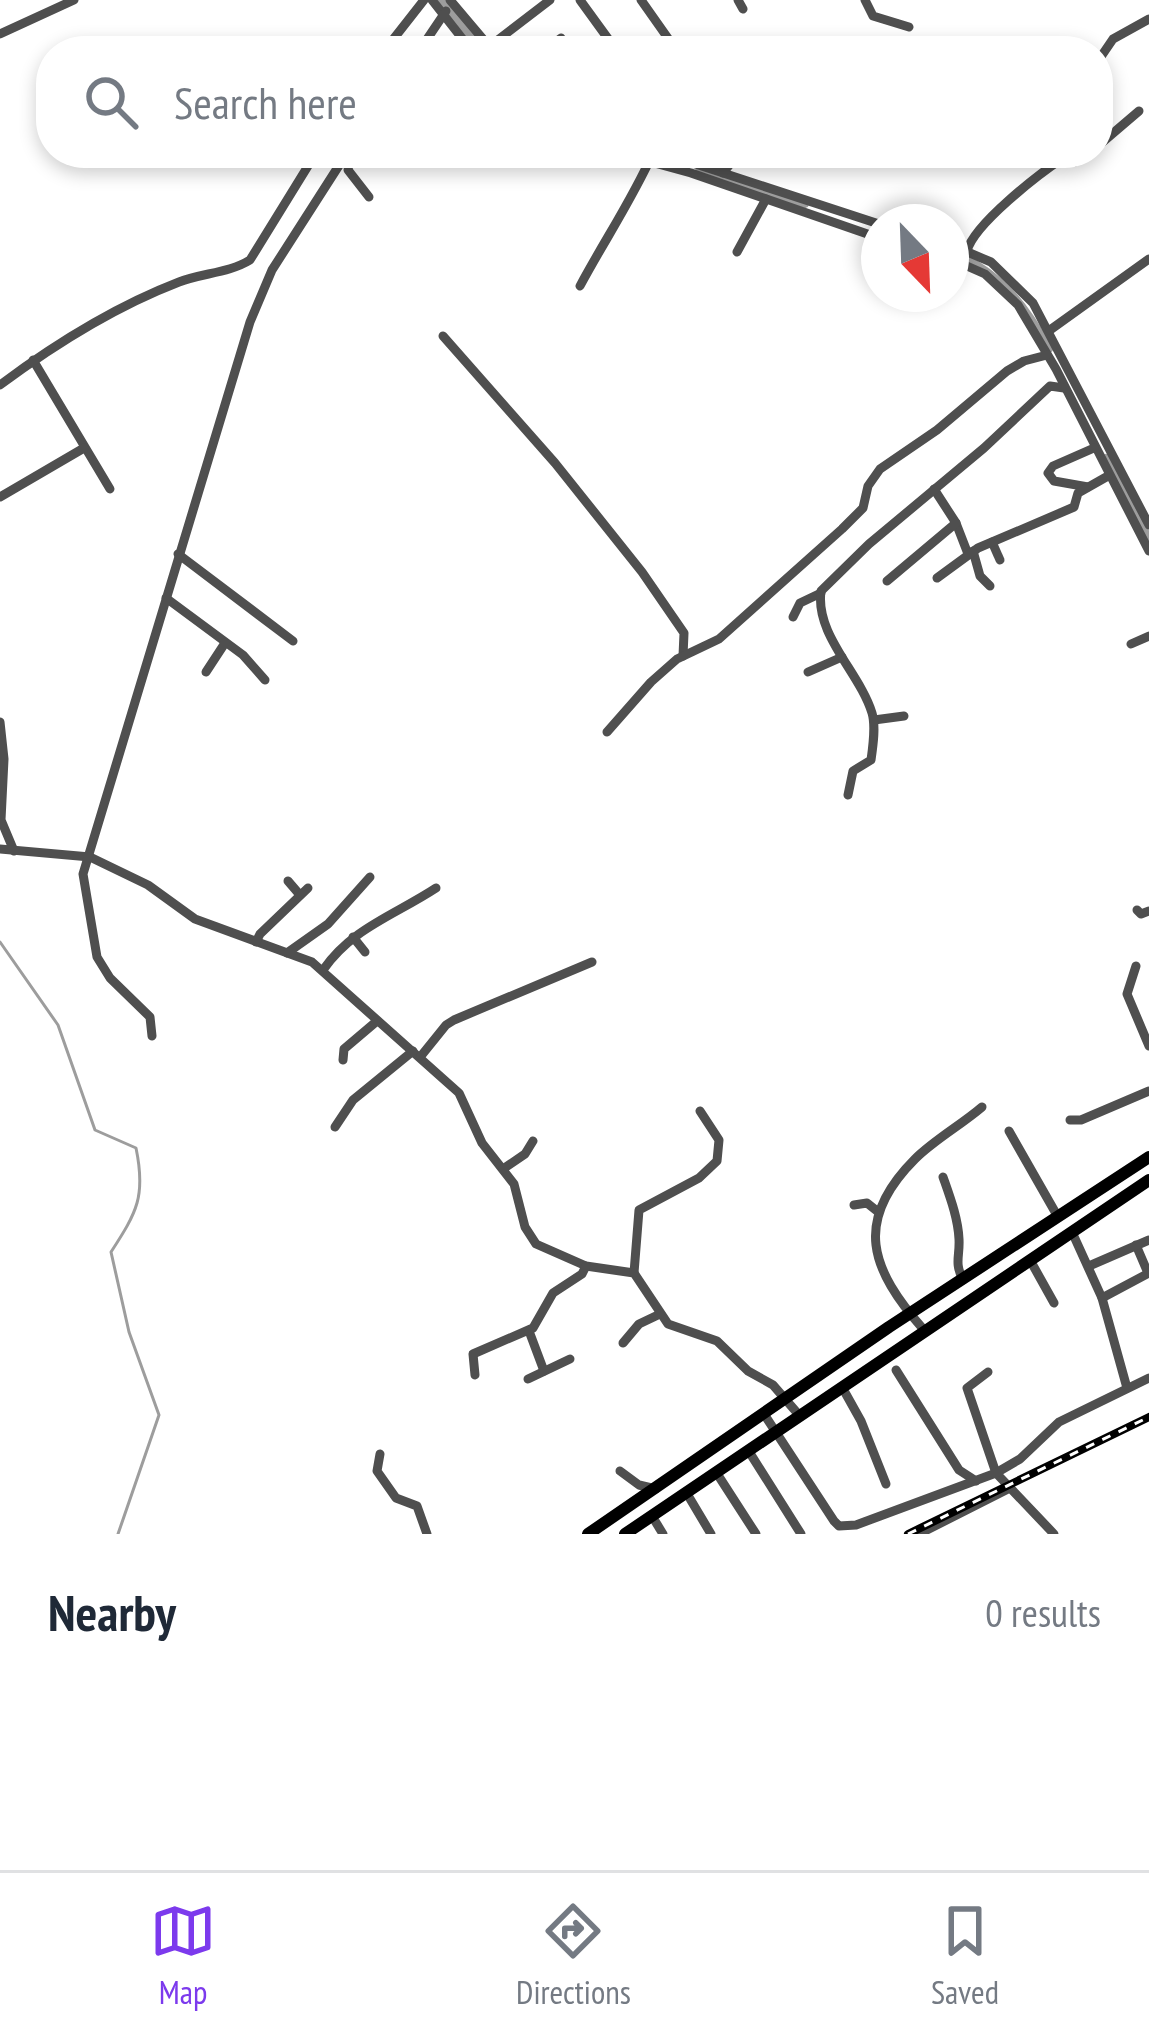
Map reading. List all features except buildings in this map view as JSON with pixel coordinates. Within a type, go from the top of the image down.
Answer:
[{"type":"main road","points":[[588,1534],[1149,1157]]},
{"type":"main road","points":[[625,1534],[1149,1180]]},
{"type":"street","points":[[0,34],[74,0]]},
{"type":"street","points":[[397,36],[428,0],[450,5],[480,36]]},
{"type":"street","points":[[506,36],[550,0]]},
{"type":"street","points":[[580,0],[606,36]]},
{"type":"street","points":[[641,0],[666,36]]},
{"type":"street","points":[[866,0],[874,16],[909,27]]},
{"type":"street","points":[[429,36],[450,5]]},
{"type":"street","points":[[450,5],[465,36]]},
{"type":"street","points":[[1113,38],[1149,19]]},
{"type":"street","points":[[1113,133],[1139,111]]},
{"type":"street","points":[[0,385],[75,331],[179,282],[250,260],[307,168]]},
{"type":"street","points":[[152,1036],[150,1017],[110,978],[97,957],[83,874],[248,331],[272,270],[339,168]]},
{"type":"street","points":[[348,168],[369,197]]},
{"type":"street","points":[[580,286],[648,168]]},
{"type":"street","points":[[687,168],[861,231]]},
{"type":"street","points":[[710,168],[768,195],[861,219]]},
{"type":"street","points":[[723,173],[727,168]]},
{"type":"street","points":[[969,246],[981,225],[1048,168]]},
{"type":"street","points":[[737,252],[768,195]]},
{"type":"street","points":[[969,251],[1013,281],[1050,330],[1086,416],[1094,448],[1149,551]]},
{"type":"street","points":[[1050,330],[1149,259]]},
{"type":"street","points":[[969,267],[986,274],[1018,305],[1064,388],[1147,517]]},
{"type":"street","points":[[248,331],[261,338]]},
{"type":"street","points":[[442,336],[574,485],[642,572],[684,633],[683,656]]},
{"type":"street","points":[[608,732],[650,682],[683,656],[719,639],[842,529],[862,508],[868,486],[880,469],[937,430],[1007,371],[1047,355]]},
{"type":"street","points":[[33,360],[110,489]]},
{"type":"street","points":[[793,617],[800,603],[821,593],[869,544],[1050,386],[1064,388]]},
{"type":"street","points":[[0,497],[84,448]]},
{"type":"street","points":[[1088,487],[1054,481],[1048,473],[1094,448]]},
{"type":"street","points":[[937,578],[970,553],[1074,507],[1078,493],[1108,476]]},
{"type":"street","points":[[934,489],[980,576],[990,586]]},
{"type":"street","points":[[887,581],[956,523]]},
{"type":"street","points":[[994,541],[1002,558]]},
{"type":"street","points":[[178,554],[293,641]]},
{"type":"street","points":[[821,593],[820,606],[874,720],[871,760],[853,771],[848,795]]},
{"type":"street","points":[[166,598],[256,667],[265,680]]},
{"type":"street","points":[[1132,644],[1149,636]]},
{"type":"street","points":[[206,673],[226,643]]},
{"type":"street","points":[[808,672],[842,658]]},
{"type":"street","points":[[874,720],[904,716]]},
{"type":"street","points":[[0,722],[4,759],[1,820],[14,851]]},
{"type":"street","points":[[0,849],[90,857],[148,885],[195,919],[323,970],[458,1093],[482,1143],[514,1184],[525,1227],[536,1244],[586,1266],[634,1273]]},
{"type":"street","points":[[286,953],[328,924],[370,877]]},
{"type":"street","points":[[256,942],[304,892],[288,881]]},
{"type":"street","points":[[323,970],[353,937],[436,888]]},
{"type":"street","points":[[353,937],[364,952]]},
{"type":"street","points":[[335,1127],[353,1100],[454,1020],[592,962]]},
{"type":"street","points":[[1136,966],[1127,994],[1149,1046]]},
{"type":"street","points":[[343,1060],[344,1049],[377,1021]]},
{"type":"street","points":[[1070,1120],[1081,1120],[1149,1091]]},
{"type":"street","points":[[924,1330],[910,1314],[875,1248],[877,1210],[918,1156],[982,1107]]},
{"type":"street","points":[[700,1111],[719,1140],[717,1161],[699,1178],[639,1210],[634,1273],[660,1314],[676,1328],[717,1341],[748,1371],[787,1397],[799,1415]]},
{"type":"street","points":[[1009,1131],[1058,1217]]},
{"type":"street","points":[[503,1169],[525,1154],[533,1141]]},
{"type":"street","points":[[943,1177],[955,1216],[959,1244],[955,1258],[963,1280]]},
{"type":"street","points":[[854,1205],[867,1203],[877,1210]]},
{"type":"street","points":[[1072,1232],[1102,1298],[1126,1388]]},
{"type":"street","points":[[1089,1266],[1149,1240]]},
{"type":"street","points":[[1102,1298],[1149,1273],[1136,1245]]},
{"type":"street","points":[[1030,1260],[1054,1303]]},
{"type":"street","points":[[475,1375],[472,1354],[506,1336],[529,1331],[553,1293],[582,1274],[586,1266]]},
{"type":"street","points":[[623,1343],[639,1324],[660,1314]]},
{"type":"street","points":[[529,1331],[544,1371]]},
{"type":"street","points":[[528,1379],[570,1359]]},
{"type":"street","points":[[896,1370],[959,1470],[976,1481]]},
{"type":"street","points":[[988,1372],[967,1388],[996,1473],[1051,1530]]},
{"type":"street","points":[[764,1414],[835,1530],[868,1523],[996,1473],[1020,1459],[1059,1422],[1149,1378]]},
{"type":"street","points":[[842,1387],[886,1484]]},
{"type":"street","points":[[748,1450],[801,1534]]},
{"type":"street","points":[[380,1454],[377,1471],[396,1498],[417,1506],[427,1534]]},
{"type":"street","points":[[620,1471],[639,1485],[656,1489]]},
{"type":"street","points":[[716,1472],[756,1534]]},
{"type":"street","points":[[919,1534],[1008,1490]]},
{"type":"street","points":[[686,1492],[711,1534]]},
{"type":"street","points":[[652,1516],[664,1534]]},
{"type":"street","points":[[1032,1534],[1051,1530]]},
{"type":"waterway","points":[[442,0],[470,36]]},
{"type":"waterway","points":[[699,171],[805,204]]},
{"type":"waterway","points":[[969,261],[1009,291],[1049,349]]},
{"type":"waterway","points":[[1106,458],[1149,539]]},
{"type":"waterway","points":[[0,942],[58,1025],[95,1130],[136,1148],[137,1203],[111,1252],[129,1332],[159,1415],[118,1534]]},
{"type":"railway","points":[[908,1534],[1149,1417]]}]
